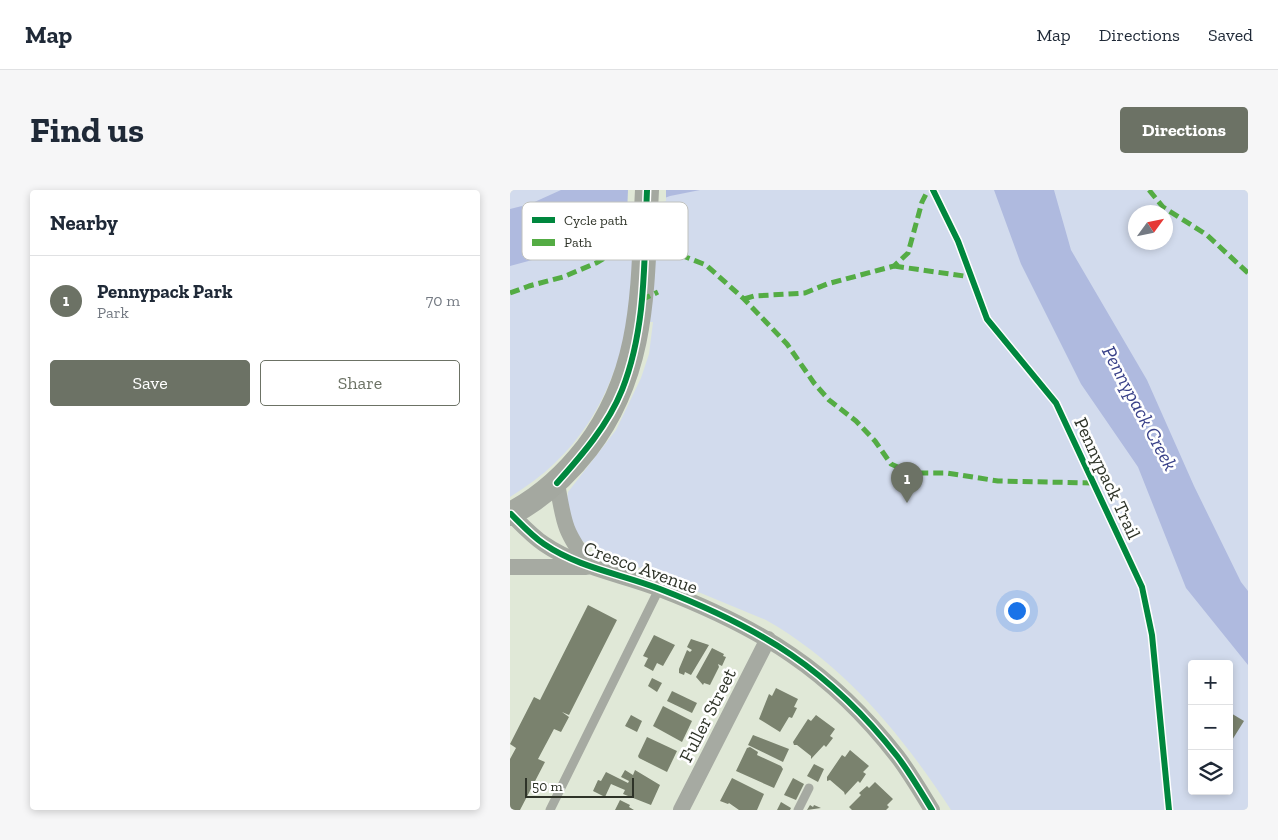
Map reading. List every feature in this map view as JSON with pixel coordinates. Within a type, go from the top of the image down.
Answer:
[{"type":"main road","points":[[510,514],[557,483],[576,462],[599,432],[622,390],[633,355],[642,291],[644,260]]},
{"type":"street","points":[[557,483],[563,522],[570,539],[591,567]]},
{"type":"street","name":"Cresco Avenue","points":[[510,514],[546,546],[591,567],[628,577],[735,621],[797,657],[829,683],[865,718],[898,757],[932,810]]},
{"type":"street","name":"Cresco Avenue","points":[[510,567],[591,567]]},
{"type":"street","name":"Fuller Street","points":[[681,810],[768,639]]},
{"type":"lane","points":[[550,810],[659,589]]},
{"type":"lane","points":[[798,810],[809,788]]},
{"type":"shaded area","points":[[510,190],[1248,190],[1248,810],[951,810],[913,755],[870,704],[821,658],[795,638],[766,620],[592,548],[580,539],[566,509],[568,492],[616,430],[641,378],[649,354],[653,322],[628,322],[621,350],[602,400],[573,444],[534,481],[510,497]]},
{"type":"water","points":[[561,190],[700,190],[670,196],[653,202],[534,202]]},
{"type":"water","name":"Pennypack Creek","points":[[994,190],[1054,190],[1071,250],[1147,380],[1194,486],[1241,582],[1248,591],[1248,665],[1186,588],[1138,467],[1081,384],[1021,264]]},
{"type":"water","points":[[522,206],[522,260],[532,260],[510,266],[510,209]]},
{"type":"pier","points":[[628,190],[666,190],[666,201],[663,202],[628,202]]},
{"type":"building","points":[[588,605],[617,620],[569,715],[562,712],[569,717],[561,732],[554,729],[538,759],[545,762],[520,810],[510,810],[510,759],[516,748],[510,744],[534,697],[540,700]]},
{"type":"building","points":[[654,635],[675,645],[663,666],[657,663],[653,671],[644,666],[648,658],[643,656]]},
{"type":"building","points":[[691,639],[709,645],[691,675],[685,672],[684,675],[679,673],[679,669],[687,650],[690,652],[692,650],[687,647]]},
{"type":"building","points":[[712,648],[726,657],[722,666],[718,664],[719,667],[710,685],[704,683],[703,685],[696,677]]},
{"type":"building","points":[[652,678],[662,683],[657,692],[648,686]]},
{"type":"building","points":[[776,688],[798,699],[794,707],[797,708],[792,718],[789,717],[780,732],[759,719],[769,694],[772,696]]},
{"type":"building","points":[[672,691],[697,703],[692,713],[667,701]]},
{"type":"building","points":[[663,706],[692,721],[682,742],[653,726]]},
{"type":"building","points":[[1233,714],[1244,721],[1233,739]]},
{"type":"building","points":[[631,715],[642,721],[637,732],[625,726]]},
{"type":"building","points":[[816,715],[835,729],[830,736],[833,738],[826,747],[824,745],[811,759],[811,756],[797,745],[794,745],[793,742],[808,719],[811,721]]},
{"type":"building","points":[[753,735],[789,749],[783,762],[748,745]]},
{"type":"building","points":[[647,737],[677,751],[667,772],[639,758],[638,756]]},
{"type":"building","points":[[750,747],[758,752],[757,755],[781,766],[783,769],[774,788],[736,771],[747,748]]},
{"type":"building","points":[[850,750],[869,766],[863,772],[866,774],[860,783],[858,781],[845,795],[830,780],[827,781],[827,777],[842,755],[845,757]]},
{"type":"building","points":[[814,764],[824,769],[818,782],[807,776]]},
{"type":"building","points":[[625,770],[633,775],[635,770],[660,785],[651,805],[623,794],[625,790],[611,784],[605,797],[593,791],[598,780],[601,781],[606,772],[628,783],[629,781],[621,777]]},
{"type":"building","points":[[732,778],[764,794],[757,810],[739,810],[729,803],[720,801]]},
{"type":"building","points":[[793,778],[804,784],[796,800],[784,795]]},
{"type":"building","points":[[875,782],[893,799],[887,805],[889,807],[886,810],[852,810],[849,807],[861,795],[859,793],[867,786],[869,788]]},
{"type":"building","points":[[620,800],[630,805],[629,807],[634,810],[615,810]]},
{"type":"building","points":[[781,802],[791,808],[790,810],[777,810]]},
{"type":"building","points":[[810,805],[813,807],[814,805],[821,808],[807,810]]},
{"type":"marked path","points":[[744,299],[754,296],[805,293],[827,284],[894,266],[908,253],[922,202],[928,190]]},
{"type":"marked path","points":[[1149,190],[1163,207],[1207,235],[1248,273]]},
{"type":"marked path","points":[[688,258],[706,265],[744,299],[787,344],[814,383],[829,400],[856,421],[875,441],[891,464],[911,473],[947,473],[998,481],[1094,483]]},
{"type":"marked path","points":[[510,293],[563,277],[601,260]]},
{"type":"marked path","points":[[894,266],[971,277]]},
{"type":"marked path","points":[[641,300],[658,292]]},
{"type":"cycle path","points":[[647,190],[647,202]]},
{"type":"cycle path","name":"Pennypack Trail","points":[[933,190],[958,241],[987,319],[1056,403],[1142,587],[1152,635],[1169,810]]},
{"type":"cycle path","points":[[557,483],[602,427],[622,390],[636,341],[643,291],[644,260]]},
{"type":"cycle path","points":[[511,514],[535,537],[557,552],[586,565],[646,584],[696,604],[762,636],[791,655],[846,699],[872,726],[902,762],[932,810]]},
{"type":"place","name":"Pennypack Park","points":[[907,503]]}]
